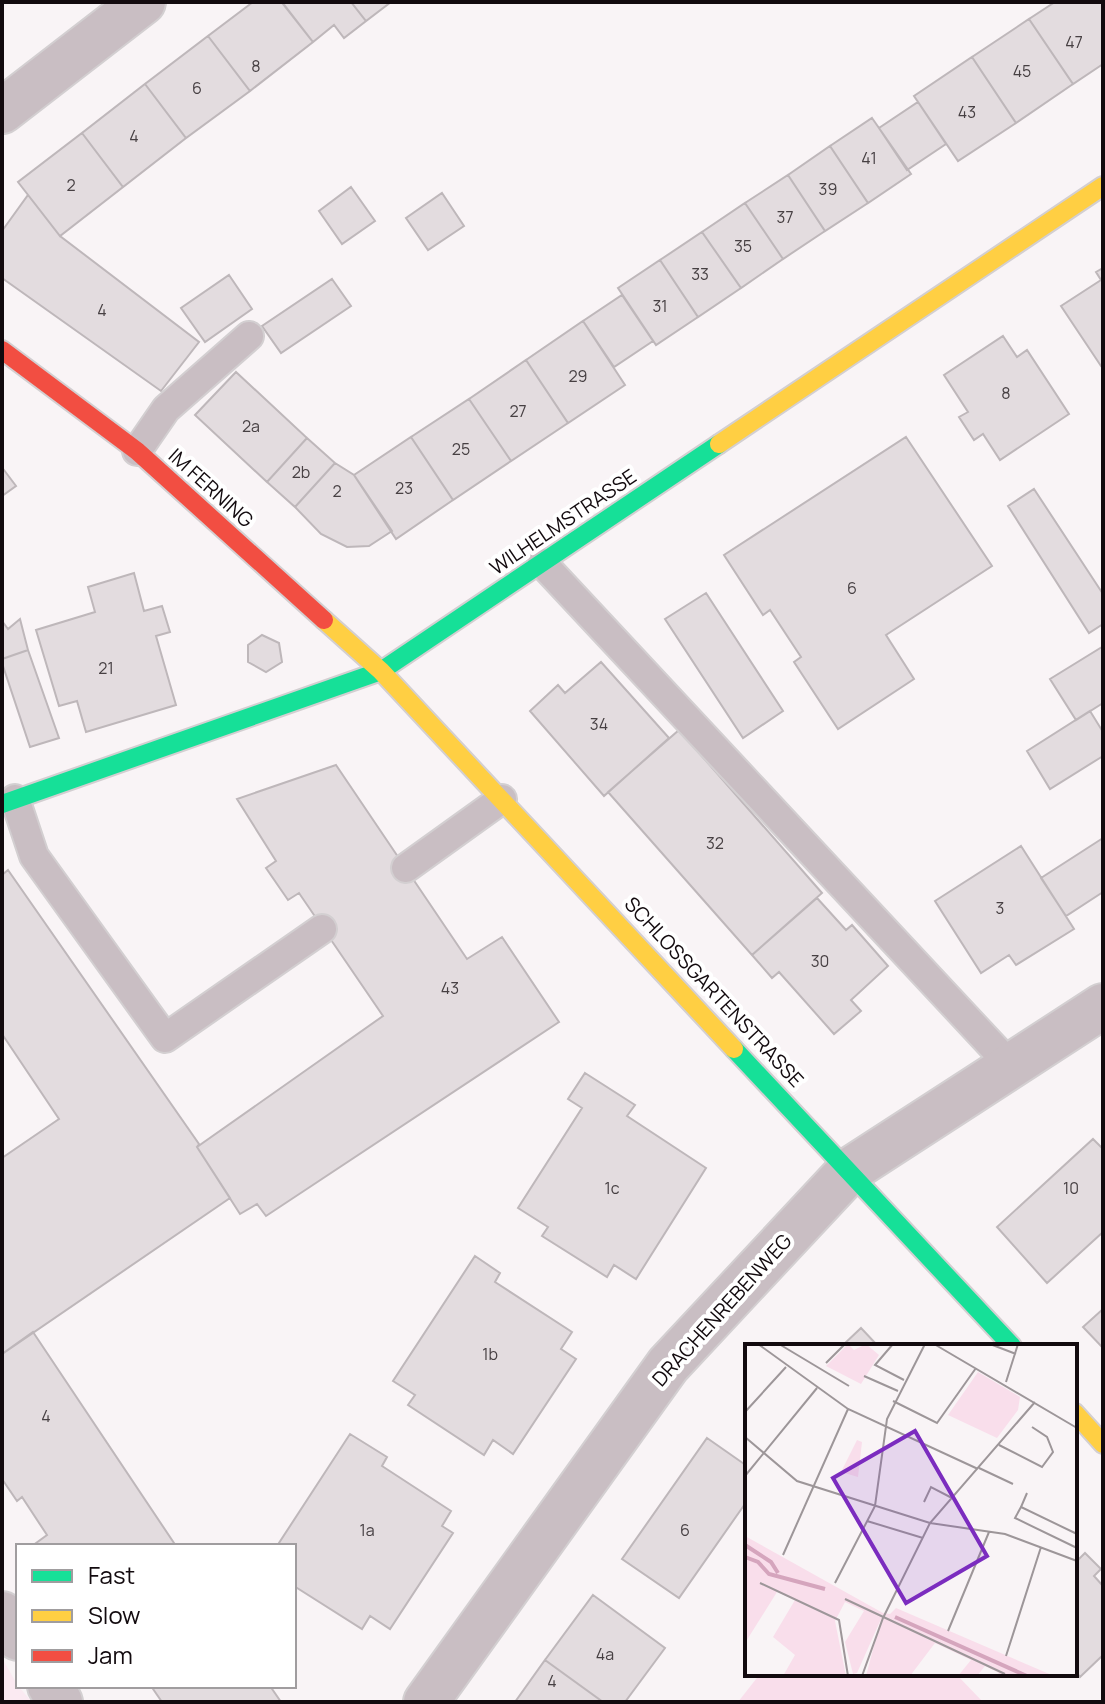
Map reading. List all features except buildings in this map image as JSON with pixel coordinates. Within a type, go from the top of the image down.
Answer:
[{"type":"street","points":[[2,111],[143,2]]},
{"type":"street","name":"WILHELMSTRASSE","points":[[9,802],[381,671],[1103,186]]},
{"type":"street","name":"IM FERNING","points":[[2,350],[137,451],[381,671]]},
{"type":"street","name":"SCHLOSSGARTENSTRASSE","points":[[381,671],[1010,1344]]},
{"type":"street","name":"DRACHENREBENWEG","points":[[426,1702],[668,1365],[850,1170],[1103,1006]]},
{"type":"street","points":[[1077,1415],[1103,1444]]},
{"type":"street","points":[[2,1614],[16,1635]]},
{"type":"lane","points":[[137,451],[166,409],[249,336]]},
{"type":"lane","points":[[542,563],[1011,1066]]},
{"type":"lane","points":[[406,868],[502,799]]},
{"type":"lane","points":[[9,802],[34,856],[165,1038],[322,929]]},
{"type":"shaded area","points":[[2,1658],[16,1688],[20,1688],[32,1702],[2,1702]]},
{"type":"shaded area","points":[[758,1676],[958,1676],[983,1702],[738,1702]]},
{"type":"traffic: fast","points":[[2,804],[381,671],[719,444]]},
{"type":"traffic: fast","points":[[734,1049],[1010,1344]]},
{"type":"traffic: slow","points":[[719,444],[1103,186]]},
{"type":"traffic: slow","points":[[324,620],[381,671],[734,1049]]},
{"type":"traffic: slow","points":[[1077,1415],[1103,1444]]},
{"type":"traffic: jam","points":[[2,350],[137,451],[324,620]]}]
